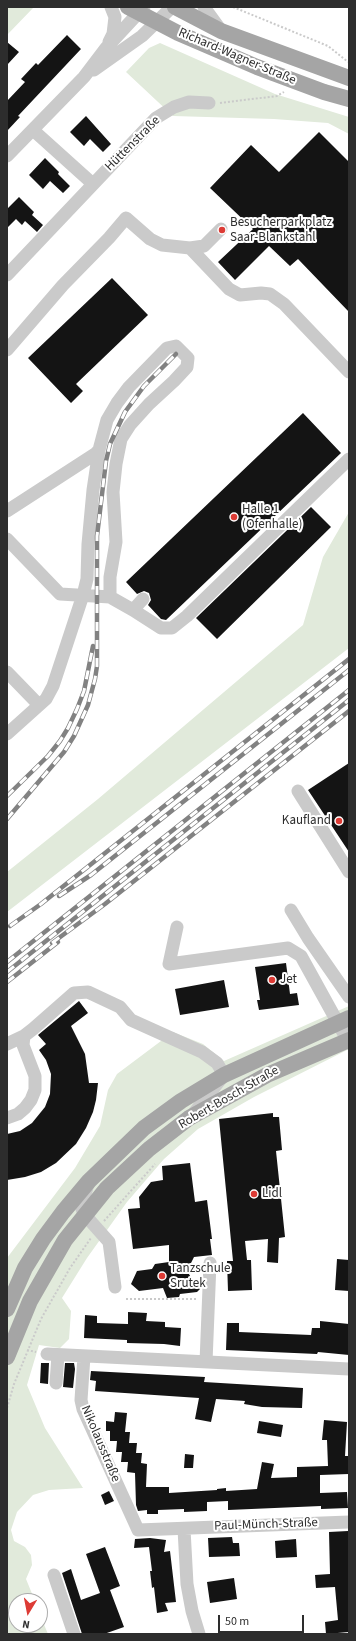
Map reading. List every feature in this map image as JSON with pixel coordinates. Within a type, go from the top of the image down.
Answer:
[{"type":"main road","name":"Richard-Wagner-Straße","points":[[175,7],[221,31],[349,78]]},
{"type":"main road","name":"Richard-Wagner-Straße","points":[[136,9],[156,22],[224,53],[289,80],[349,99]]},
{"type":"main road","name":"Robert-Bosch-Straße","points":[[7,1309],[25,1268],[43,1239],[89,1180],[144,1128],[181,1101],[224,1075],[272,1052],[344,1021]]},
{"type":"main road","name":"Robert-Bosch-Straße","points":[[7,1357],[30,1301],[65,1240],[107,1188],[149,1149],[189,1118],[267,1075],[348,1041]]},
{"type":"street","points":[[106,48],[113,34],[114,27],[115,17],[111,7]]},
{"type":"street","points":[[84,77],[131,44],[172,7]]},
{"type":"street","points":[[204,7],[221,31]]},
{"type":"street","points":[[7,156],[84,77],[136,9]]},
{"type":"street","name":"Hüttenstraße","points":[[7,274],[156,118],[189,102],[209,103]]},
{"type":"street","points":[[33,130],[93,184]]},
{"type":"street","points":[[7,350],[63,285],[109,238],[126,218],[150,239],[162,245],[190,248],[204,246],[222,229]]},
{"type":"street","points":[[190,248],[229,289],[240,296],[262,293],[270,294],[284,304],[349,372]]},
{"type":"street","points":[[7,734],[46,699],[53,686],[83,595],[87,579],[90,513],[99,450],[107,420],[116,404],[129,387],[167,348],[176,346],[188,358],[187,367],[149,404],[130,425],[121,439],[116,464],[113,492],[116,542],[110,577],[110,597]]},
{"type":"street","points":[[7,511],[96,454],[99,450]]},
{"type":"street","points":[[7,539],[60,594],[110,597],[161,628],[172,628],[187,616],[349,459]]},
{"type":"street","points":[[133,610],[142,599]]},
{"type":"street","points":[[7,672],[39,705]]},
{"type":"street","points":[[298,791],[349,872]]},
{"type":"street","points":[[292,910],[308,938],[345,983],[349,997]]},
{"type":"street","points":[[177,927],[169,964],[288,948],[301,956],[344,1021],[348,1041]]},
{"type":"street","points":[[7,1044],[24,1036],[74,993],[88,992],[120,1007],[131,1020],[145,1028],[202,1052],[217,1063],[224,1075],[200,1107],[189,1118]]},
{"type":"street","points":[[7,1118],[22,1111],[31,1100],[35,1090],[35,1076],[23,1045],[24,1036]]},
{"type":"street","points":[[89,1180],[82,1201],[82,1209],[85,1215],[109,1242],[115,1287]]},
{"type":"street","points":[[206,1362],[210,1263]]},
{"type":"street","points":[[7,1296],[25,1268]]},
{"type":"street","points":[[7,1331],[13,1327],[30,1301]]},
{"type":"street","points":[[56,1383],[52,1354],[349,1369]]},
{"type":"street","name":"Nikolausstraße","points":[[84,1356],[81,1400],[83,1409],[138,1530]]},
{"type":"street","name":"Paul-Münch-Straße","points":[[138,1530],[349,1522]]},
{"type":"street","points":[[184,1529],[187,1584],[192,1611],[199,1634]]},
{"type":"street","points":[[54,1575],[74,1634]]},
{"type":"path","points":[[233,7],[328,46],[349,63]]},
{"type":"path","points":[[209,103],[233,102],[277,96],[283,93],[289,80]]},
{"type":"path","points":[[7,1408],[14,1384],[41,1319],[70,1268],[97,1229],[159,1159]]},
{"type":"path","points":[[126,1299],[209,1299]]},
{"type":"green space","points":[[7,7],[34,7],[7,35]]},
{"type":"green space","points":[[160,43],[275,94],[349,117],[349,134],[328,123],[274,119],[173,116],[126,72],[149,48]]},
{"type":"green space","points":[[349,512],[349,648],[7,912],[7,872],[98,799],[303,625],[323,557]]},
{"type":"green space","points":[[349,1006],[349,1049],[254,1097],[198,1129],[164,1159],[127,1202],[87,1258],[62,1298],[71,1311],[69,1339],[60,1348],[39,1345],[27,1385],[45,1428],[83,1488],[49,1490],[33,1495],[17,1512],[11,1530],[14,1541],[25,1547],[31,1555],[32,1565],[26,1579],[32,1593],[8,1593],[8,1633],[48,1634],[7,1634],[7,1258],[75,1168],[100,1126],[108,1090],[117,1074],[173,1032],[203,1044],[224,1061]]},
{"type":"building","points":[[67,35],[81,49],[18,116],[20,117],[7,131],[7,101],[25,82],[21,79],[36,63],[38,65]]},
{"type":"building","points":[[7,42],[19,52],[7,65]]},
{"type":"building","points":[[86,116],[111,144],[103,152],[90,139],[84,146],[70,132]]},
{"type":"building","points":[[319,132],[349,162],[349,312],[298,259],[290,266],[269,246],[235,280],[218,262],[253,229],[210,188],[251,145],[279,172]]},
{"type":"building","points":[[45,158],[70,186],[63,193],[50,181],[43,189],[29,175]]},
{"type":"building","points":[[19,197],[34,212],[32,215],[43,225],[37,232],[25,221],[22,225],[16,219],[7,228],[7,209]]},
{"type":"building","points":[[112,278],[148,315],[76,384],[83,391],[71,403],[28,358]]},
{"type":"building","name":"Halle 1 (Ofenhalle)","points":[[303,413],[341,453],[166,620],[161,619],[148,605],[151,600],[149,593],[144,591],[137,594],[126,582]]},
{"type":"building","points":[[311,507],[331,527],[217,639],[196,618]]},
{"type":"building","name":"Kaufland","points":[[349,763],[349,852],[308,790]]},
{"type":"building","name":"Jet","points":[[286,963],[290,994],[297,993],[299,1005],[259,1010],[257,1000],[260,1000],[255,967]]},
{"type":"building","points":[[224,980],[229,1007],[180,1015],[175,989]]},
{"type":"building","points":[[79,1001],[88,1013],[71,1026],[85,1054],[89,1083],[98,1083],[93,1112],[86,1128],[76,1144],[56,1163],[41,1172],[25,1177],[7,1180],[7,1134],[20,1131],[32,1123],[45,1107],[50,1094],[51,1074],[46,1060],[39,1050],[46,1044],[38,1035]]},
{"type":"building","name":"Lidl","points":[[273,1113],[273,1117],[279,1117],[282,1150],[276,1151],[285,1237],[279,1238],[278,1263],[267,1262],[268,1239],[245,1241],[247,1260],[251,1260],[252,1290],[228,1291],[227,1261],[233,1261],[219,1119]]},
{"type":"building","points":[[190,1163],[195,1202],[207,1200],[212,1239],[210,1239],[212,1255],[194,1257],[187,1271],[194,1282],[198,1282],[201,1288],[197,1292],[180,1294],[179,1297],[167,1298],[163,1288],[139,1291],[131,1284],[137,1271],[152,1269],[155,1264],[169,1262],[169,1245],[133,1249],[128,1209],[140,1208],[139,1197],[151,1182],[163,1180],[162,1166]]},
{"type":"building","points":[[337,1259],[349,1260],[349,1291],[335,1290]]},
{"type":"building","points":[[128,1312],[147,1313],[146,1321],[165,1322],[165,1327],[181,1328],[180,1346],[127,1343],[127,1340],[84,1338],[85,1315],[97,1316],[97,1323],[128,1324]]},
{"type":"building","points":[[320,1321],[349,1324],[349,1355],[318,1352],[317,1354],[226,1350],[227,1323],[239,1323],[239,1332],[311,1335],[312,1328],[320,1328]]},
{"type":"building","points":[[41,1363],[49,1363],[48,1384],[40,1383]]},
{"type":"building","points":[[65,1363],[74,1363],[75,1369],[73,1388],[63,1387]]},
{"type":"building","points":[[91,1371],[205,1377],[204,1382],[303,1388],[302,1408],[262,1407],[244,1404],[245,1401],[216,1399],[211,1422],[195,1419],[199,1398],[95,1391],[96,1381],[90,1380]]},
{"type":"building","points":[[115,1412],[127,1413],[125,1432],[130,1432],[129,1443],[137,1443],[136,1453],[142,1453],[141,1463],[147,1464],[146,1487],[169,1487],[169,1493],[217,1490],[226,1488],[226,1491],[257,1489],[262,1462],[274,1464],[271,1478],[297,1477],[297,1467],[328,1466],[327,1440],[322,1440],[324,1420],[347,1422],[345,1456],[348,1456],[349,1474],[320,1475],[320,1493],[347,1492],[348,1508],[321,1509],[321,1506],[228,1510],[228,1501],[207,1502],[207,1511],[184,1512],[184,1509],[158,1510],[158,1514],[147,1514],[147,1510],[138,1511],[136,1505],[135,1473],[127,1472],[128,1462],[121,1462],[122,1452],[116,1452],[117,1441],[110,1441],[110,1431],[106,1431],[106,1421],[114,1422]]},
{"type":"building","points":[[259,1421],[283,1425],[281,1437],[257,1433]]},
{"type":"building","points":[[185,1454],[194,1455],[193,1468],[184,1468]]},
{"type":"building","points":[[109,1491],[114,1501],[105,1505],[101,1495]]},
{"type":"building","points":[[348,1531],[349,1632],[326,1634],[325,1622],[338,1620],[335,1587],[316,1588],[315,1575],[330,1574],[329,1532]]},
{"type":"building","points":[[232,1537],[233,1543],[239,1543],[240,1556],[209,1557],[208,1538]]},
{"type":"building","points":[[150,1538],[166,1540],[164,1552],[170,1551],[176,1602],[165,1603],[168,1611],[157,1613],[154,1587],[152,1588],[150,1571],[152,1571],[149,1547],[134,1548],[135,1539]]},
{"type":"building","points":[[296,1539],[297,1557],[276,1558],[275,1541]]},
{"type":"building","points":[[105,1547],[120,1586],[110,1590],[124,1627],[104,1634],[82,1634],[62,1573],[71,1569],[81,1600],[100,1593],[86,1554]]},
{"type":"building","points":[[234,1578],[237,1599],[210,1603],[207,1582]]},
{"type":"railway","points":[[7,819],[64,752],[74,736],[88,705],[97,666],[97,536],[106,461],[110,444],[125,412],[144,386],[176,354]]},
{"type":"railway","points":[[7,796],[48,756],[68,728],[84,691],[93,646]]},
{"type":"railway","points":[[10,926],[41,904],[349,659]]},
{"type":"railway","points":[[59,896],[91,875],[349,670]]},
{"type":"railway","points":[[7,962],[349,690]]},
{"type":"railway","points":[[7,972],[349,700]]},
{"type":"railway","points":[[52,943],[105,904],[349,711]]},
{"type":"railway","points":[[7,982],[58,942]]},
{"type":"place","name":"Besucherparkplatz Saar-Blankstahl","points":[[222,230]]},
{"type":"place","name":"Halle 1 (Ofenhalle)","points":[[234,517]]},
{"type":"place","name":"Kaufland","points":[[339,821]]},
{"type":"place","name":"Jet","points":[[272,980]]},
{"type":"place","name":"Lidl","points":[[254,1194]]},
{"type":"place","name":"Tanzschule Srutek","points":[[162,1276]]}]
